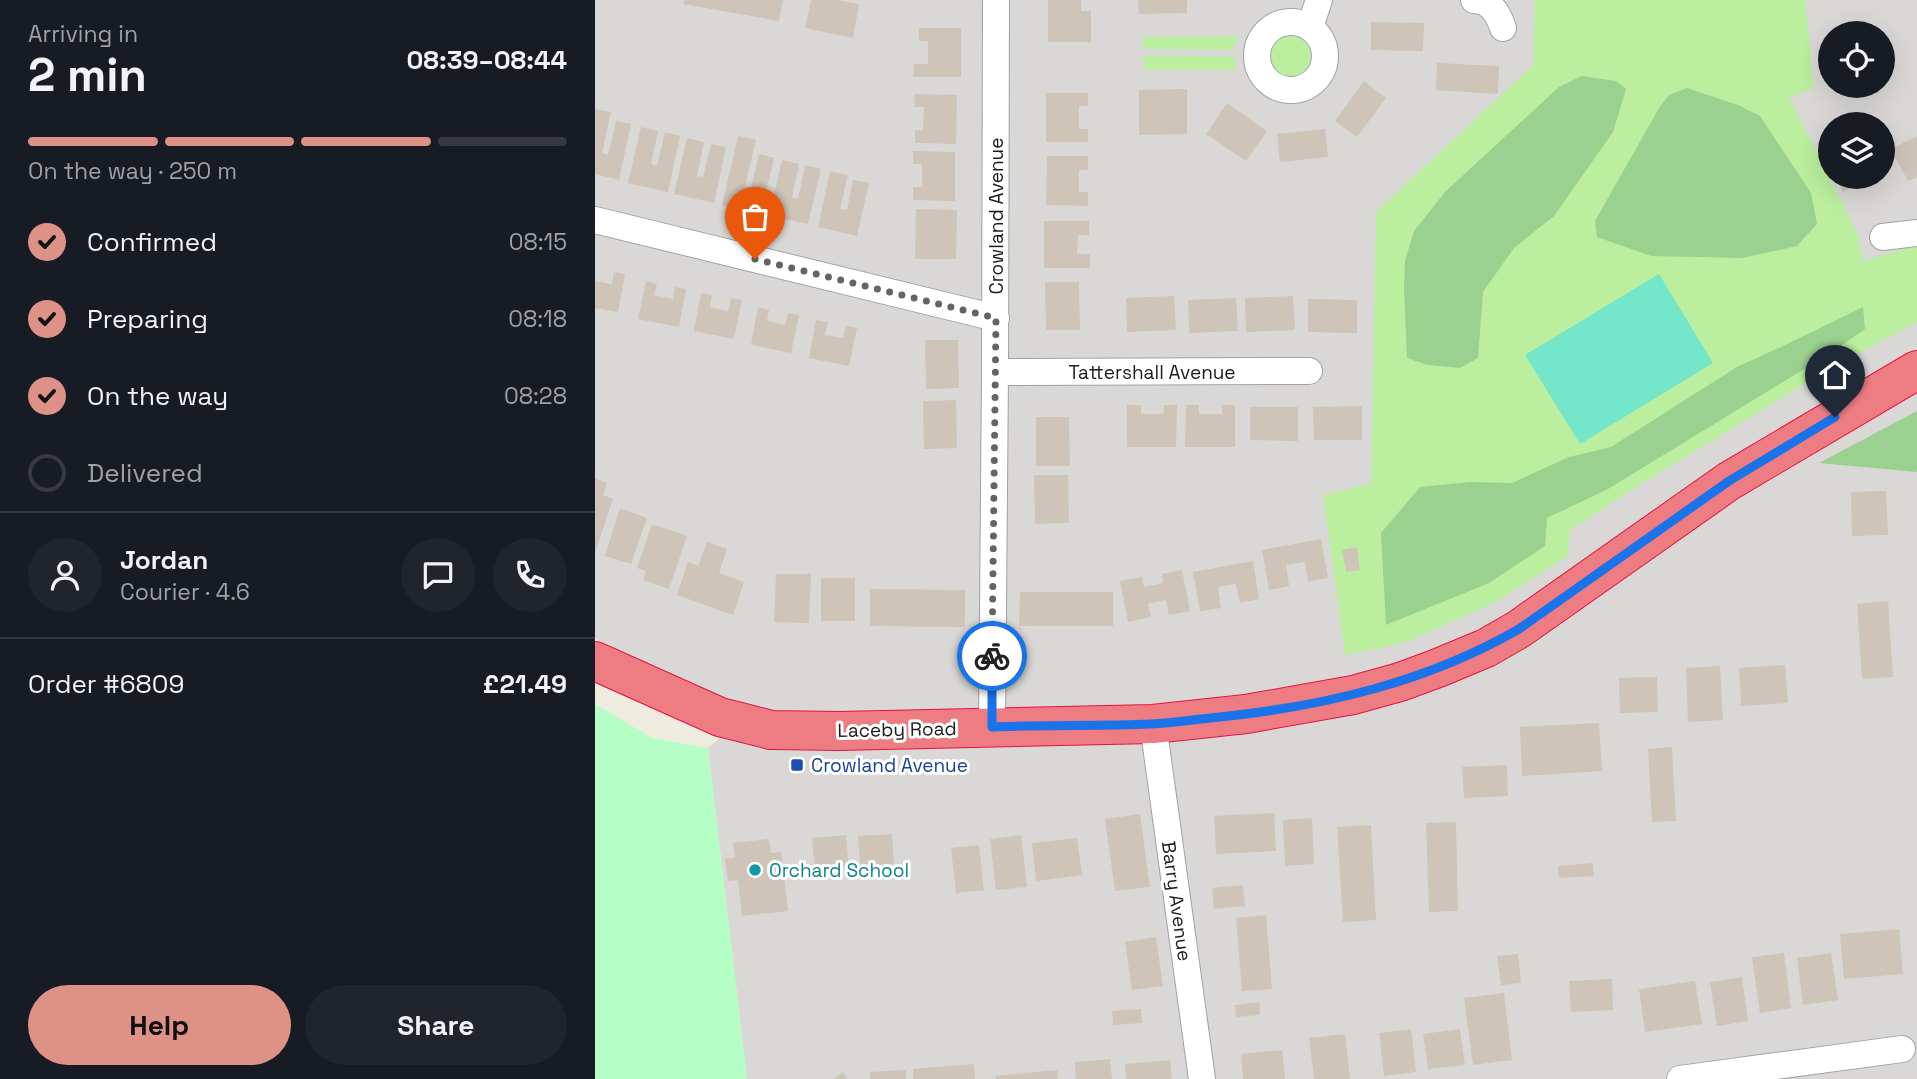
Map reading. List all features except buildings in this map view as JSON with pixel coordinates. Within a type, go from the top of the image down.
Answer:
[{"type":"highway","name":"Laceby Road","points":[[595,661],[720,718],[771,730],[1153,724],[1246,714],[1353,695],[1413,677],[1486,648],[1519,629],[1729,481],[1917,370]]},
{"type":"street","points":[[1310,27],[1319,0]]},
{"type":"street","points":[[1474,0],[1482,0],[1492,6],[1503,28]]},
{"type":"street","name":"Crowland Avenue","points":[[992,727],[996,318],[993,1]]},
{"type":"street","points":[[595,220],[996,318]]},
{"type":"street","points":[[1883,237],[1917,233]]},
{"type":"street","name":"Tattershall Avenue","points":[[995,372],[1309,371]]},
{"type":"street","name":"Barry Avenue","points":[[1153,724],[1202,1079]]},
{"type":"street","points":[[1680,1079],[1902,1049]]},
{"type":"shaded area","points":[[595,0],[1917,0],[1917,1079],[747,1079],[708,748],[746,717],[595,638]]},
{"type":"green space","points":[[1535,0],[1805,0],[1814,88],[1789,97],[1818,155],[1818,189],[1835,189],[1857,232],[1863,261],[1917,245],[1917,322],[1826,371],[1569,531],[1568,556],[1494,603],[1404,643],[1345,655],[1323,495],[1371,484],[1376,212],[1533,65]]},
{"type":"green space","points":[[1290,35],[1305,41],[1311,56],[1305,71],[1290,77],[1275,71],[1269,56],[1275,41]]},
{"type":"green space","points":[[1238,36],[1233,50],[1143,49],[1143,37]]},
{"type":"green space","points":[[1143,56],[1235,56],[1236,70],[1144,70]]},
{"type":"green space","points":[[1582,76],[1616,81],[1626,89],[1613,132],[1554,216],[1514,248],[1483,292],[1478,358],[1460,368],[1428,365],[1407,358],[1405,261],[1414,231],[1445,192],[1484,156],[1559,87]]},
{"type":"green space","points":[[1687,88],[1738,105],[1760,116],[1811,193],[1817,224],[1797,246],[1742,258],[1651,256],[1597,237],[1595,221],[1659,108],[1669,95]]},
{"type":"green space","points":[[1659,274],[1713,363],[1580,444],[1525,355]]},
{"type":"green space","points":[[1863,307],[1865,329],[1832,352],[1608,489],[1547,518],[1545,546],[1489,583],[1386,625],[1381,533],[1420,487],[1470,482],[1512,483],[1569,457],[1611,447],[1737,367]]},
{"type":"green space","points":[[1917,411],[1917,472],[1819,463]]},
{"type":"green space","points":[[595,704],[652,738],[708,748],[747,1079],[595,1079]]},
{"type":"way so far","points":[[755,259],[996,318],[992,656]]},
{"type":"place","name":"Crowland Avenue","points":[[797,765]]},
{"type":"place","name":"Orchard School","points":[[755,870]]},
{"type":"route","points":[[992,656],[992,727],[1153,724],[1246,714],[1309,705],[1400,682],[1486,648],[1519,629],[1729,481],[1835,417]]}]
